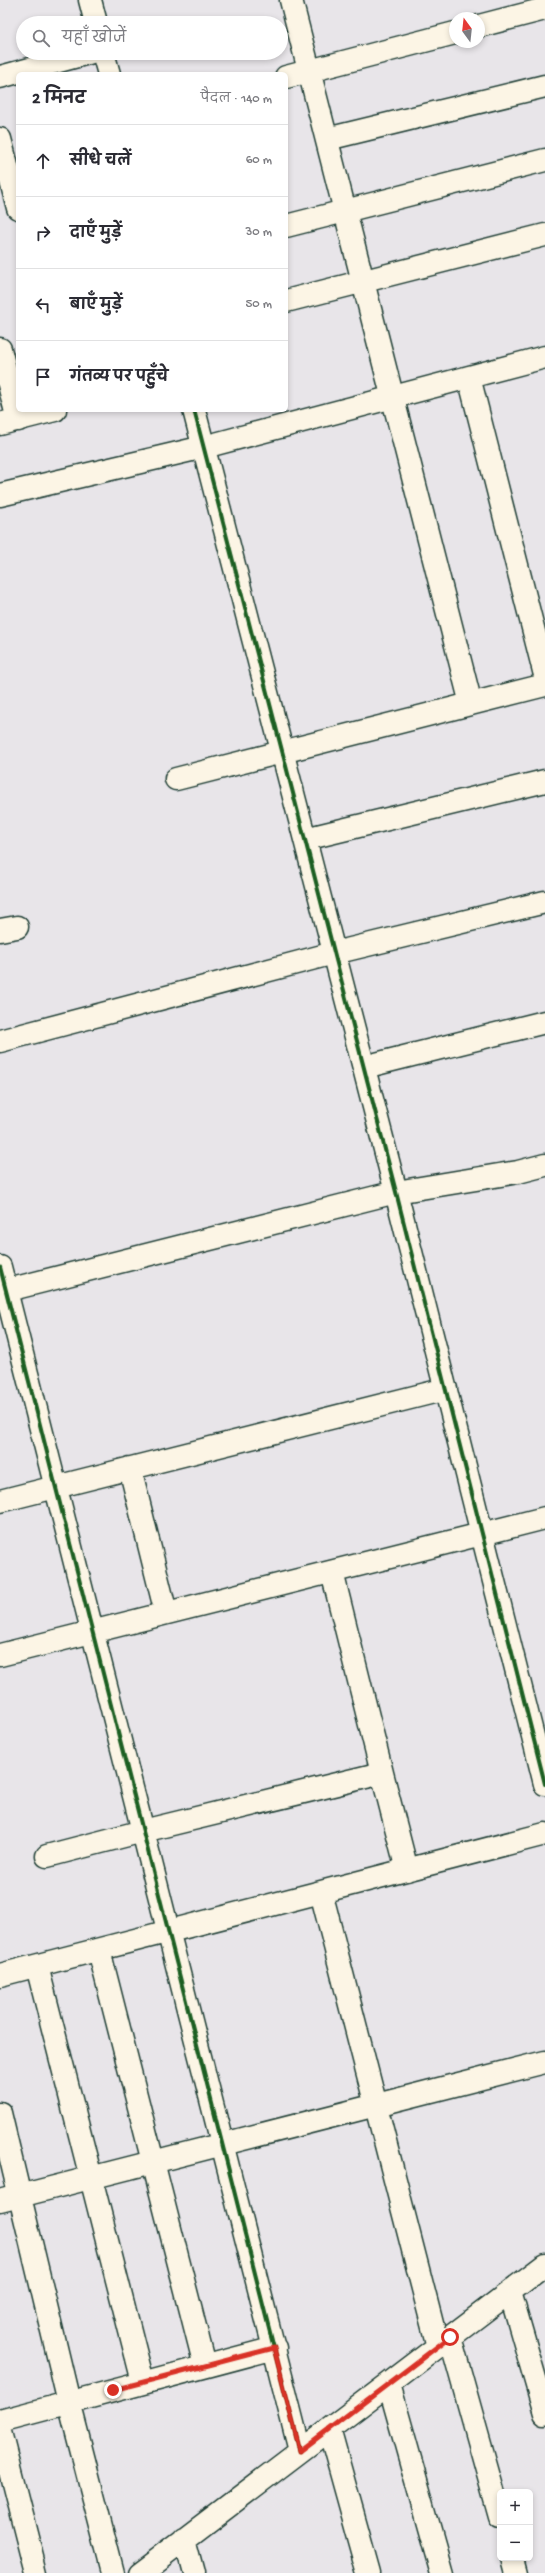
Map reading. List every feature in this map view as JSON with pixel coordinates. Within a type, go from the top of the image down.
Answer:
[{"type":"street","points":[[90,0],[94,16]]},
{"type":"street","points":[[291,0],[394,397],[471,704]]},
{"type":"street","points":[[485,24],[545,9]]},
{"type":"street","points":[[288,76],[449,35]]},
{"type":"street","points":[[19,72],[63,60]]},
{"type":"street","points":[[105,60],[108,72]]},
{"type":"street","points":[[0,77],[16,73]]},
{"type":"street","points":[[327,139],[545,86]]},
{"type":"street","points":[[0,139],[16,200]]},
{"type":"street","points":[[288,225],[545,160]]},
{"type":"street","points":[[288,300],[545,235]]},
{"type":"street","points":[[0,348],[9,422],[47,412]]},
{"type":"street","points":[[0,495],[204,447],[545,357]]},
{"type":"street","points":[[469,377],[539,628],[545,675]]},
{"type":"street","points":[[195,412],[396,1192],[545,1784]]},
{"type":"street","points":[[176,778],[545,685]]},
{"type":"street","points":[[305,839],[545,781]]},
{"type":"street","points":[[0,1041],[334,953],[545,902]]},
{"type":"street","points":[[364,1067],[545,1022]]},
{"type":"street","points":[[3,1291],[396,1192],[518,1172],[545,1165]]},
{"type":"street","points":[[0,1267],[3,1291],[56,1487],[300,2451]]},
{"type":"street","points":[[0,1501],[446,1390]]},
{"type":"street","points":[[130,1468],[166,1613]]},
{"type":"street","points":[[0,1655],[545,1518]]},
{"type":"street","points":[[332,1572],[407,1870]]},
{"type":"street","points":[[47,1856],[143,1831],[382,1774]]},
{"type":"street","points":[[0,1975],[545,1834]]},
{"type":"street","points":[[321,1892],[377,2105],[444,2342],[497,2507]]},
{"type":"street","points":[[99,1950],[205,2366]]},
{"type":"street","points":[[36,1966],[143,2382]]},
{"type":"street","points":[[0,2201],[545,2062]]},
{"type":"street","points":[[0,2113],[69,2402],[113,2573]]},
{"type":"street","points":[[140,2573],[545,2265]]},
{"type":"street","points":[[510,2292],[545,2412]]},
{"type":"street","points":[[0,2421],[274,2348]]},
{"type":"street","points":[[389,2384],[442,2573]]},
{"type":"street","points":[[329,2429],[369,2573]]},
{"type":"street","points":[[0,2432],[36,2573]]},
{"type":"street","points":[[184,2539],[193,2573]]},
{"type":"street","points":[[513,2561],[516,2573]]},
{"type":"cycle path","points":[[195,412],[396,1192],[545,1784]]},
{"type":"cycle path","points":[[0,1267],[300,2451]]},
{"type":"route","points":[[113,2390],[274,2348],[300,2451],[450,2337]]}]
